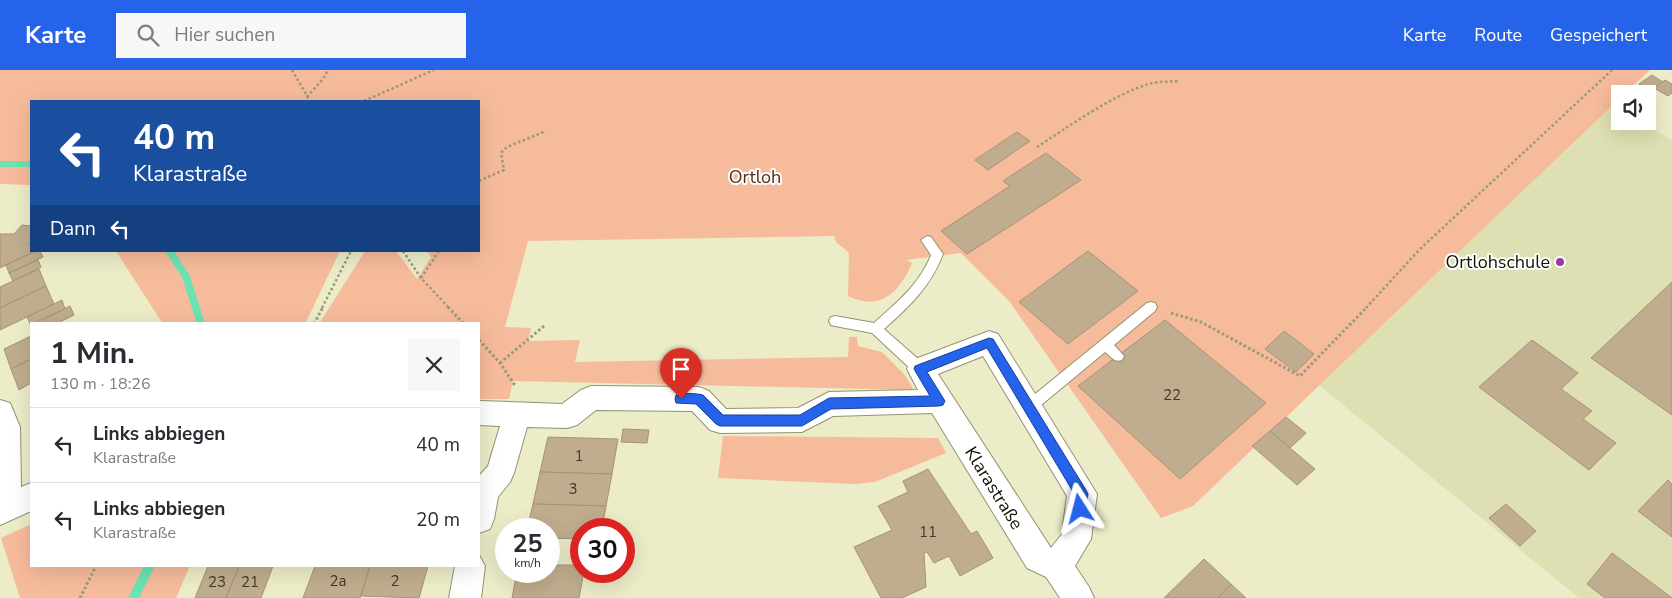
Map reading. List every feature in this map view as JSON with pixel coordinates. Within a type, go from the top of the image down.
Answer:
[{"type":"street","points":[[920,369],[989,342],[1082,494],[1076,539],[1057,566]]},
{"type":"street","name":"Klarastraße","points":[[920,369],[1038,558],[1057,566],[1078,598]]},
{"type":"street","points":[[480,413],[567,416],[591,398],[698,399],[720,421],[802,420],[829,404],[939,401]]},
{"type":"street","points":[[0,412],[6,427],[13,505]]},
{"type":"street","points":[[480,513],[484,491],[500,473],[518,414]]},
{"type":"street","points":[[465,598],[470,567]]},
{"type":"lane","points":[[876,329],[906,302],[933,267],[937,254],[927,240]]},
{"type":"lane","points":[[1029,407],[1151,306]]},
{"type":"lane","points":[[835,320],[876,329],[920,369]]},
{"type":"lane","points":[[1105,344],[1118,356]]},
{"type":"path","points":[[292,70],[309,100]]},
{"type":"path","points":[[307,97],[323,79],[328,70]]},
{"type":"path","points":[[366,100],[434,70]]},
{"type":"path","points":[[1151,306],[1201,322],[1300,376],[1347,329],[1419,250],[1612,70]]},
{"type":"path","points":[[1037,147],[1082,118],[1134,89],[1151,83],[1180,81]]},
{"type":"path","points":[[480,181],[504,170],[501,153],[507,147],[546,131]]},
{"type":"path","points":[[315,322],[350,252]]},
{"type":"path","points":[[404,252],[421,278],[462,322]]},
{"type":"path","points":[[421,278],[438,252]]},
{"type":"path","points":[[500,363],[544,326]]},
{"type":"path","points":[[480,341],[500,363],[519,391],[518,414]]},
{"type":"path","points":[[80,598],[96,567]]},
{"type":"shaded area","name":"Ortlohschule","points":[[1611,106],[1611,130],[1655,130],[1672,140],[1672,598],[1579,598],[1319,385]]},
{"type":"green space","name":"Ortloh","points":[[0,70],[1650,70],[1634,85],[1611,85],[1611,107],[1193,506],[1161,518],[1009,301],[961,253],[906,260],[912,263],[895,290],[888,296],[870,302],[848,296],[849,253],[836,242],[834,236],[528,241],[505,327],[531,328],[528,341],[580,340],[575,362],[848,357],[849,337],[857,337],[858,346],[882,352],[904,374],[914,390],[513,381],[509,399],[480,399],[480,322],[320,322],[364,252],[397,252],[417,279],[431,257],[428,252],[480,252],[480,100],[30,100],[30,185],[0,184]]},
{"type":"green space","points":[[117,252],[340,252],[306,322],[162,322]]},
{"type":"green space","points":[[723,436],[938,438],[946,453],[875,482],[856,484],[718,478]]},
{"type":"green space","points":[[30,524],[30,567],[190,567],[176,598],[20,598],[1,538]]},
{"type":"building","points":[[1652,75],[1663,82],[1656,87],[1656,85],[1639,84]]},
{"type":"building","points":[[1665,80],[1672,84],[1672,93],[1668,96],[1656,89],[1656,87]]},
{"type":"building","points":[[1017,132],[1030,141],[988,170],[975,160]]},
{"type":"building","points":[[1046,153],[1081,180],[967,254],[941,231],[1010,186],[1003,181]]},
{"type":"building","points":[[22,225],[30,226],[30,252],[33,252],[0,268],[0,234],[14,234]]},
{"type":"building","points":[[1088,251],[1138,291],[1068,344],[1019,302]]},
{"type":"building","points":[[34,252],[40,252],[43,257],[9,273],[6,265]]},
{"type":"building","points":[[38,260],[41,267],[13,281],[9,273]]},
{"type":"building","points":[[39,269],[46,286],[0,308],[0,287]]},
{"type":"building","points":[[1672,282],[1672,415],[1591,358]]},
{"type":"building","points":[[46,286],[54,304],[0,330],[0,308]]},
{"type":"building","points":[[62,300],[65,309],[36,322],[30,322],[30,324],[27,317]]},
{"type":"building","points":[[70,306],[74,315],[60,322],[39,322]]},
{"type":"building","points":[[1165,320],[1266,403],[1180,479],[1078,386]]},
{"type":"building","points":[[1284,331],[1314,354],[1296,372],[1265,349]]},
{"type":"building","points":[[30,336],[30,360],[11,369],[4,349]]},
{"type":"building","points":[[1532,340],[1578,373],[1561,389],[1592,411],[1583,419],[1616,443],[1589,470],[1479,387]]},
{"type":"building","points":[[30,360],[30,384],[19,390],[11,369]]},
{"type":"building","points":[[1286,417],[1306,433],[1290,448],[1270,431]]},
{"type":"building","points":[[623,429],[649,430],[647,443],[621,442]]},
{"type":"building","points":[[1270,431],[1315,469],[1297,485],[1252,446]]},
{"type":"building","points":[[548,437],[618,439],[612,474],[540,472]]},
{"type":"building","points":[[928,469],[971,534],[977,531],[993,558],[960,576],[949,556],[934,563],[927,552],[924,553],[926,587],[902,598],[881,598],[854,547],[892,530],[878,506],[908,492],[903,481]]},
{"type":"building","points":[[540,472],[612,474],[606,506],[533,504]]},
{"type":"building","points":[[1668,480],[1672,484],[1672,537],[1638,511]]},
{"type":"building","points":[[533,504],[606,506],[604,518],[570,518],[570,539],[560,538],[560,518],[530,518]]},
{"type":"building","points":[[1506,504],[1536,531],[1520,546],[1489,518]]},
{"type":"building","points":[[1612,553],[1672,598],[1605,598],[1587,584]]},
{"type":"building","points":[[1204,559],[1231,584],[1218,598],[1164,598]]},
{"type":"building","points":[[560,565],[570,565],[570,583],[582,583],[579,598],[512,598],[515,583],[560,583]]},
{"type":"building","points":[[208,567],[239,567],[226,598],[195,598]]},
{"type":"building","points":[[239,567],[273,567],[261,598],[226,598]]},
{"type":"building","points":[[315,567],[370,567],[360,598],[303,598]]},
{"type":"building","points":[[370,567],[428,567],[419,598],[361,596]]},
{"type":"building","points":[[1231,584],[1246,598],[1218,598]]},
{"type":"waterway","points":[[0,164],[30,164]]},
{"type":"waterway","points":[[170,252],[186,276],[200,322]]},
{"type":"waterway","points":[[133,598],[149,567]]},
{"type":"place","name":"Ortlohschule","points":[[1560,262]]},
{"type":"route","points":[[681,399],[698,399],[720,421],[802,420],[829,404],[939,401],[920,369],[989,342],[1082,494],[1080,509]]}]
